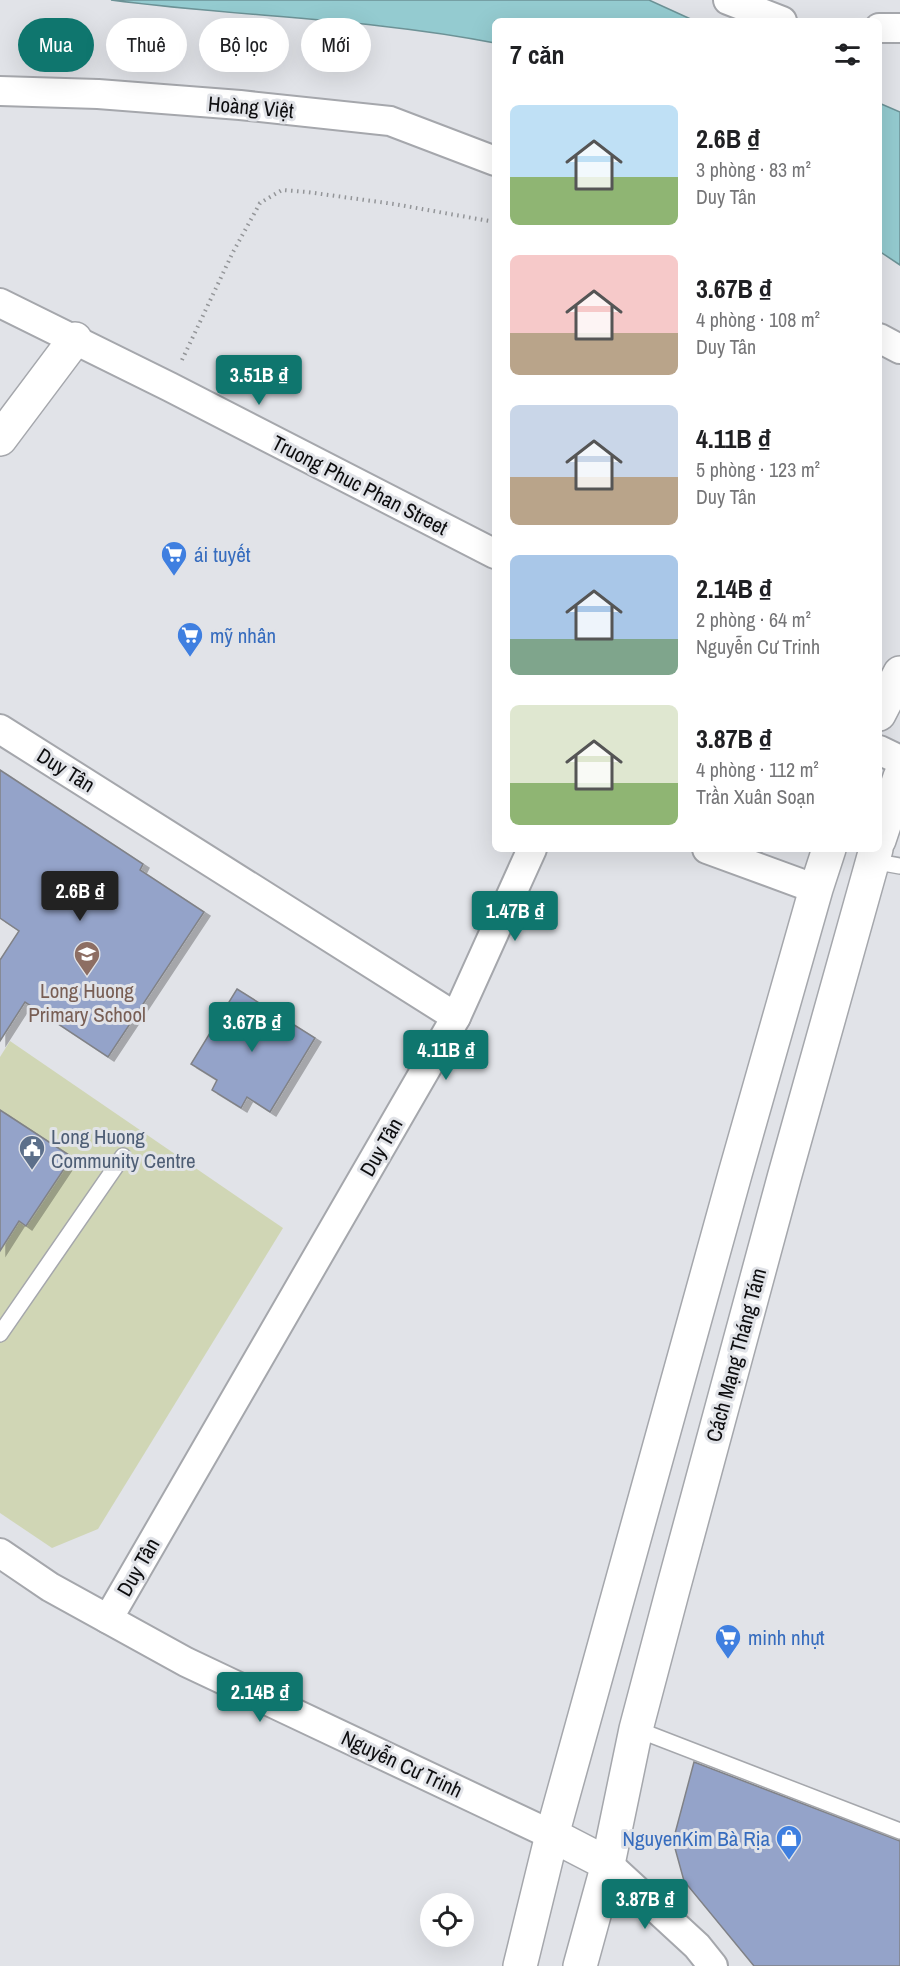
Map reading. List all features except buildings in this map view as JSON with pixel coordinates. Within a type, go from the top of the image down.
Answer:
[{"type":"main road","points":[[0,439],[75,339]]},
{"type":"main road","points":[[882,708],[900,673]]},
{"type":"main road","name":"Cách Mạng Tháng Tám","points":[[580,1966],[608,1864],[636,1729],[784,1178],[882,854],[900,777]]},
{"type":"main road","points":[[520,1966],[552,1835],[735,1174],[828,852]]},
{"type":"main road","points":[[552,1835],[608,1864]]},
{"type":"street","points":[[728,0],[774,18]]},
{"type":"street","name":"Hoàng Việt","points":[[0,91],[98,94],[390,120],[492,160]]},
{"type":"street","name":"Truong Phuc Phan Street","points":[[0,303],[170,387],[492,552]]},
{"type":"street","points":[[882,340],[900,349]]},
{"type":"street","name":"Duy Tân","points":[[0,729],[456,1017],[108,1619]]},
{"type":"street","points":[[882,751],[900,760]]},
{"type":"street","points":[[456,1017],[531,852]]},
{"type":"street","points":[[715,852],[816,889]]},
{"type":"street","name":"Nguyễn Cư Trinh","points":[[0,1553],[50,1587],[186,1662],[552,1835]]},
{"type":"street","points":[[608,1864],[697,1946],[713,1966]]},
{"type":"lane","points":[[0,1334],[123,1156]]},
{"type":"lane","points":[[636,1729],[900,1831]]},
{"type":"path","points":[[170,387],[233,252],[260,203],[282,190],[394,204],[492,221]]},
{"type":"green space","points":[[10,1041],[283,1228],[98,1529],[52,1548],[0,1513],[0,1057]]},
{"type":"water","points":[[111,0],[649,0],[688,18],[492,18],[492,42],[371,25],[371,18],[301,19]]},
{"type":"water","points":[[882,104],[900,112],[900,265],[882,253]]},
{"type":"place","name":"ái tuyết","points":[[174,577]]},
{"type":"place","name":"mỹ nhân","points":[[190,658]]},
{"type":"place","name":"Long Huong Primary School","points":[[87,977]]},
{"type":"place","name":"Long Huong Community Centre","points":[[32,1171]]},
{"type":"place","name":"minh nhựt","points":[[728,1660]]},
{"type":"place","name":"NguyenKim Bà Rịa","points":[[789,1861]]}]
